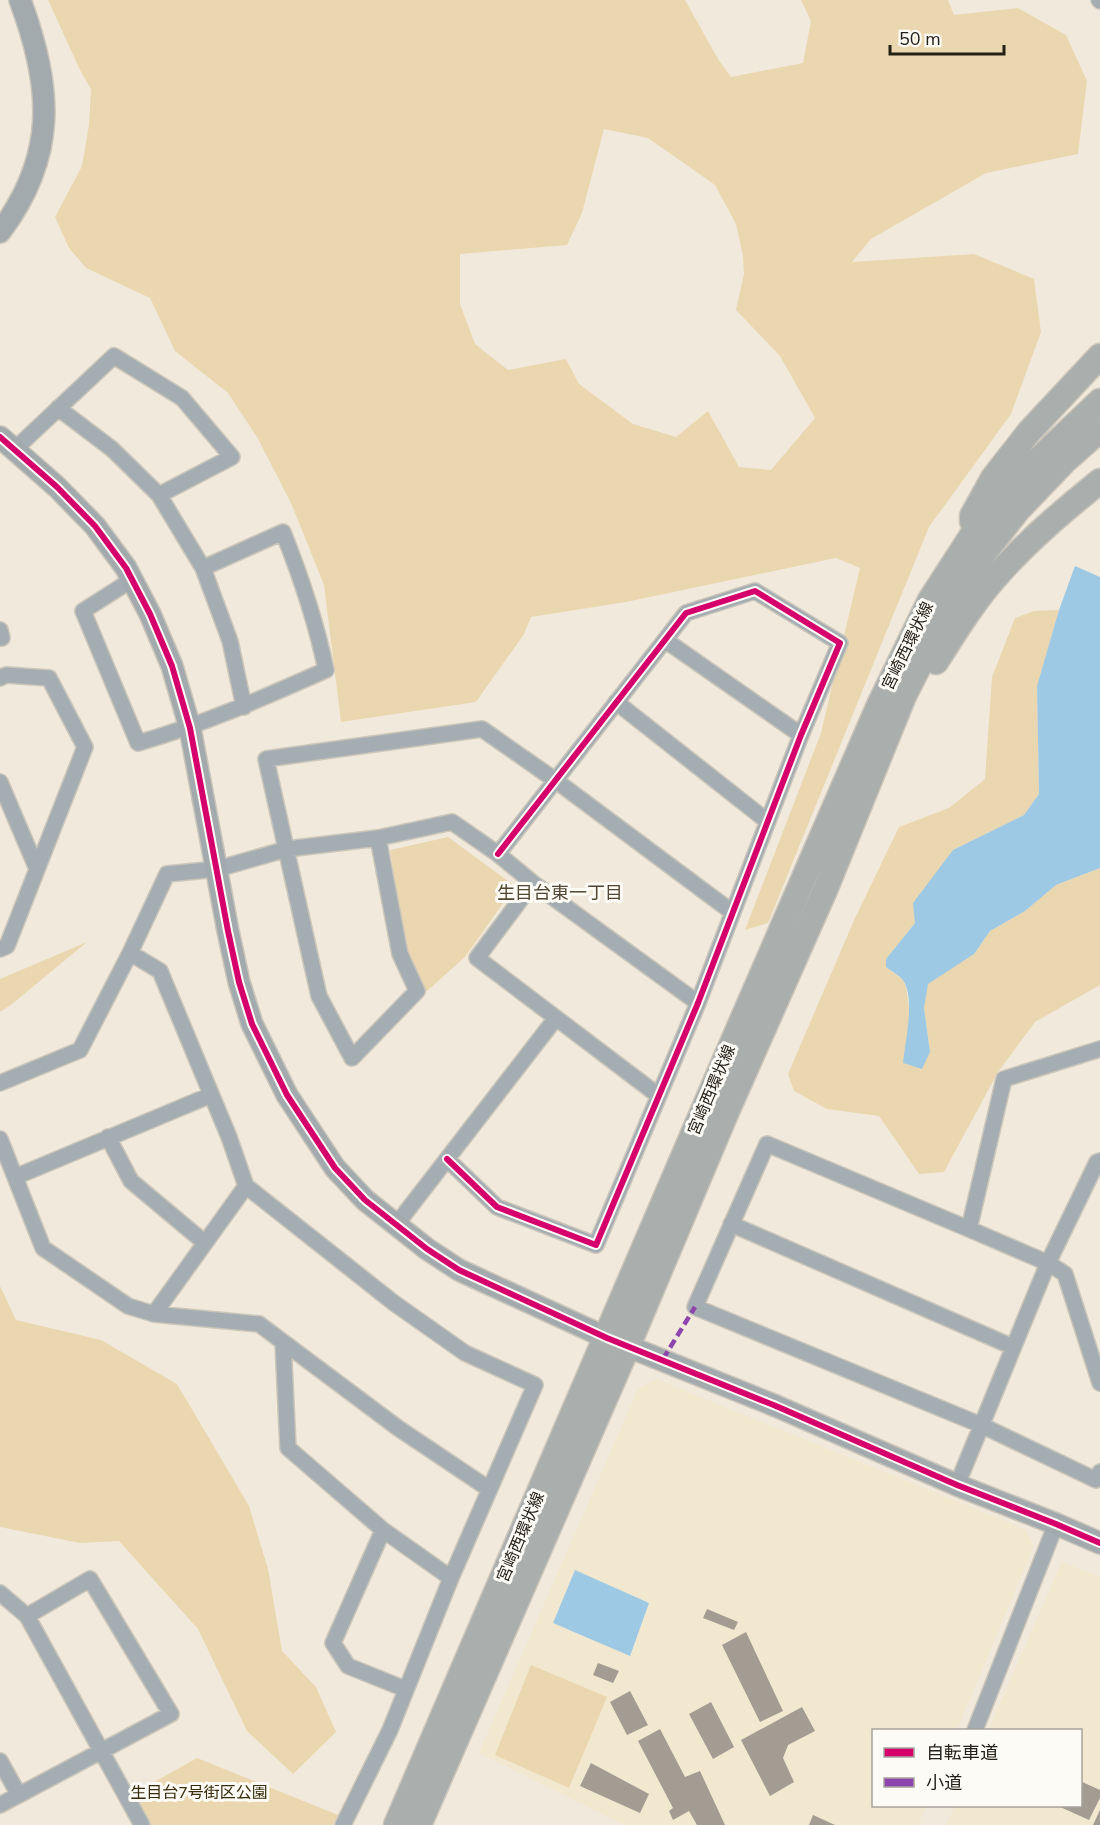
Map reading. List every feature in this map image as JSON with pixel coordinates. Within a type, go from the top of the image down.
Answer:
[{"type":"main road","points":[[972,535],[972,516],[993,478],[1029,432],[1100,356]]},
{"type":"main road","name":"宮崎西環状線","points":[[419,1825],[618,1342],[719,1073],[879,705],[930,600],[972,535],[1024,472],[1100,401]]},
{"type":"main road","name":"宮崎西環状線","points":[[396,1825],[618,1342],[725,1116],[826,888],[904,696],[945,615],[982,556],[1018,510],[1065,461],[1100,430]]},
{"type":"main road","points":[[826,888],[840,874],[932,668],[969,612],[994,579],[1045,528],[1100,481]]},
{"type":"street","points":[[0,232],[26,194],[37,166],[44,124],[44,88],[20,0]]},
{"type":"street","points":[[159,495],[232,457],[182,398],[114,356],[58,408],[7,444],[57,487],[95,526],[133,579],[172,666],[190,728],[239,982],[252,1024],[287,1095],[335,1168],[365,1200],[396,1226],[459,1270],[618,1342],[1100,1543]]},
{"type":"street","points":[[58,408],[112,449],[159,495],[203,568],[230,640],[244,707]]},
{"type":"street","points":[[133,579],[83,611],[138,743],[190,728],[244,707],[326,670],[316,626],[283,532],[203,568]]},
{"type":"street","points":[[447,1159],[497,1207],[596,1245],[698,1003],[767,821],[840,643],[755,591],[686,613],[498,854]]},
{"type":"street","points":[[665,640],[801,735]]},
{"type":"street","points":[[0,678],[6,675],[50,678],[85,747],[7,946],[0,949]]},
{"type":"street","points":[[616,702],[767,821]]},
{"type":"street","points":[[378,838],[400,954],[417,991],[352,1058],[319,996],[266,759],[482,729],[555,780],[732,912]]},
{"type":"street","points":[[0,782],[37,869]]},
{"type":"street","points":[[0,1083],[80,1050],[130,953],[167,874],[216,869],[287,849],[378,838],[452,822],[698,1003]]},
{"type":"street","points":[[534,883],[477,958],[659,1096]]},
{"type":"street","points":[[130,953],[160,970],[212,1095],[246,1186],[394,1304],[465,1353],[535,1385],[451,1578],[390,1730],[343,1825]]},
{"type":"street","points":[[396,1226],[556,1018]]},
{"type":"street","points":[[969,1229],[1004,1079],[1100,1049]]},
{"type":"street","points":[[15,1177],[212,1095]]},
{"type":"street","points":[[108,1137],[131,1181],[205,1243]]},
{"type":"street","points":[[0,1139],[43,1248],[128,1306],[154,1314],[259,1324],[398,1428],[489,1489]]},
{"type":"street","points":[[1100,1383],[1065,1274],[1048,1263],[767,1144],[695,1306],[981,1425],[1096,1480],[1100,1472]]},
{"type":"street","points":[[957,1485],[1048,1263],[1097,1162],[1100,1161]]},
{"type":"street","points":[[154,1314],[246,1186]]},
{"type":"street","points":[[731,1224],[1013,1347]]},
{"type":"street","points":[[283,1342],[288,1448],[383,1530],[451,1578]]},
{"type":"street","points":[[976,1729],[1056,1524]]},
{"type":"street","points":[[383,1530],[333,1643],[348,1666],[405,1689]]},
{"type":"street","points":[[0,1805],[171,1714],[90,1579],[27,1616]]},
{"type":"street","points":[[0,1593],[27,1616],[142,1825]]},
{"type":"street","points":[[0,1761],[19,1795]]},
{"type":"shaded area","points":[[656,1379],[1025,1529],[1034,1546],[957,1729],[872,1729],[872,1807],[926,1807],[918,1825],[625,1825],[479,1753],[638,1389]]},
{"type":"shaded area","points":[[1062,1562],[1100,1577],[1100,1825],[946,1825],[955,1807],[1082,1807],[1082,1729],[988,1729]]},
{"type":"green space","points":[[48,0],[685,0],[718,59],[731,77],[803,63],[811,21],[801,0],[948,0],[954,15],[1018,8],[1066,35],[1087,81],[1078,154],[986,173],[871,239],[852,262],[974,254],[1034,279],[1041,332],[1011,414],[929,527],[768,923],[745,930],[821,733],[860,568],[836,558],[626,602],[531,617],[524,634],[476,702],[341,722],[324,585],[291,503],[257,437],[228,393],[175,351],[150,298],[86,268],[69,248],[55,217],[82,166],[89,125],[91,89]],"holes":[[[604,129],[648,138],[715,185],[736,224],[743,256],[744,274],[736,310],[780,356],[815,418],[771,470],[739,467],[708,411],[676,437],[633,424],[579,384],[566,359],[508,370],[475,344],[460,304],[460,254],[567,245],[582,213]]]},
{"type":"green space","points":[[1059,610],[1037,687],[1039,794],[1024,815],[953,850],[915,923],[886,959],[886,967],[903,980],[909,1008],[930,1052],[924,1008],[927,984],[974,954],[990,931],[1025,911],[1056,885],[1100,868],[1100,985],[1035,1022],[998,1072],[944,1172],[919,1174],[879,1116],[827,1109],[794,1091],[788,1074],[855,918],[899,827],[949,808],[985,779],[992,677],[1015,618],[1034,611]]},
{"type":"green space","points":[[448,837],[512,884],[511,892],[465,957],[427,991],[423,989],[406,952],[390,850]]},
{"type":"green space","points":[[87,942],[12,1004],[0,1012],[0,979]]},
{"type":"green space","points":[[0,1286],[16,1320],[101,1340],[177,1384],[249,1506],[268,1569],[282,1651],[316,1687],[336,1732],[293,1774],[247,1731],[198,1629],[119,1541],[80,1543],[0,1527]]},
{"type":"green space","points":[[531,1665],[607,1697],[569,1788],[495,1755]]},
{"type":"green space","name":"生目台7号街区公園","points":[[197,1758],[338,1815],[333,1825],[150,1825],[133,1794]]},
{"type":"water","points":[[1075,566],[1100,577],[1100,868],[1056,885],[1025,911],[990,931],[974,954],[928,984],[924,1008],[930,1052],[922,1069],[903,1063],[909,1000],[904,982],[886,967],[886,959],[915,923],[913,903],[953,850],[1024,815],[1039,794],[1037,686],[1059,610]]},
{"type":"water","points":[[575,1570],[649,1603],[630,1656],[553,1623]]},
{"type":"building","points":[[707,1609],[738,1622],[734,1630],[703,1618]]},
{"type":"building","points":[[746,1632],[783,1711],[760,1722],[722,1645]]},
{"type":"building","points":[[598,1663],[619,1671],[613,1683],[593,1675]]},
{"type":"building","points":[[630,1691],[648,1725],[627,1735],[610,1702]]},
{"type":"building","points":[[711,1702],[734,1747],[713,1759],[689,1714]]},
{"type":"building","points":[[802,1707],[815,1731],[788,1745],[783,1758],[794,1782],[770,1796],[741,1740]]},
{"type":"building","points":[[660,1729],[685,1777],[700,1771],[725,1825],[697,1825],[689,1811],[673,1820],[669,1811],[673,1808],[638,1741]]},
{"type":"building","points":[[591,1763],[649,1794],[640,1813],[580,1786]]},
{"type":"building","points":[[1082,1782],[1100,1790],[1100,1798],[1089,1820],[1060,1807],[1082,1807]]},
{"type":"building","points":[[1100,1810],[1100,1825],[1093,1825]]},
{"type":"building","points":[[813,1815],[835,1825],[809,1825]]},
{"type":"marked path","points":[[663,1359],[695,1307]]},
{"type":"cycle path","points":[[0,437],[57,487],[95,526],[126,568],[150,614],[172,666],[190,728],[228,931],[239,982],[252,1024],[287,1095],[335,1168],[365,1200],[427,1249],[459,1270],[607,1338],[776,1406],[957,1485],[1100,1543]]},
{"type":"cycle path","points":[[447,1159],[497,1207],[596,1245],[698,1003],[801,735],[840,643],[755,591],[686,613],[498,854]]},
{"type":"district","name":"生目台東一丁目","points":[[560,893]]}]
